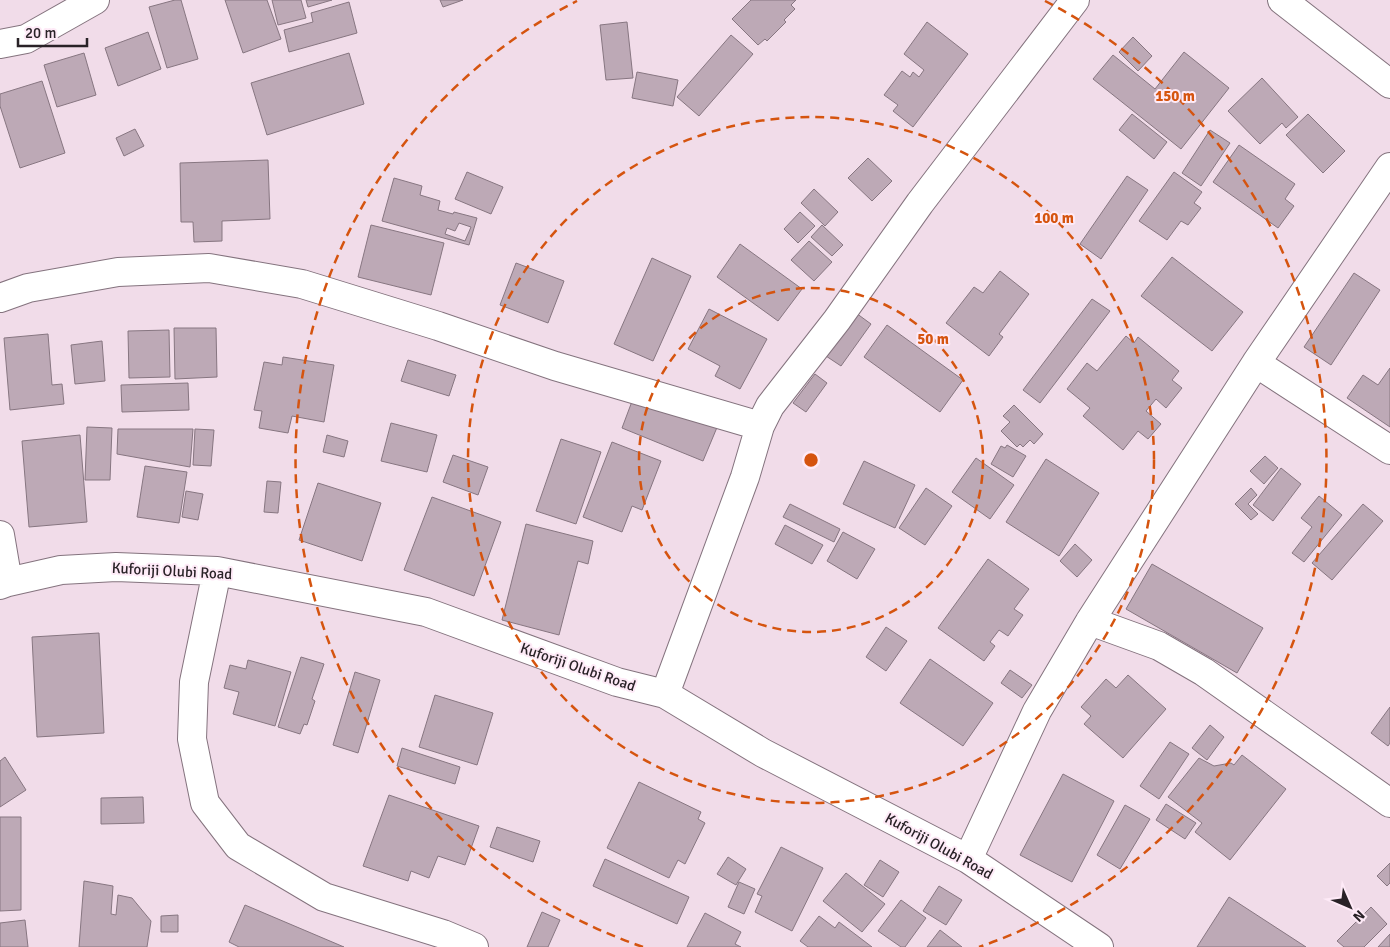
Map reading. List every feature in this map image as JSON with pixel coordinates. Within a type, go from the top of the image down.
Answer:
[{"type":"street","points":[[0,44],[26,39],[95,0]]},
{"type":"street","points":[[665,694],[746,477],[760,426],[770,406],[837,320],[920,203],[1075,0]]},
{"type":"street","points":[[1282,0],[1390,84]]},
{"type":"street","points":[[968,859],[1037,711],[1090,621],[1256,362],[1390,167]]},
{"type":"street","points":[[0,298],[28,288],[118,272],[208,268],[302,284],[438,326],[555,366],[760,426]]},
{"type":"street","points":[[1256,362],[1390,450]]},
{"type":"street","points":[[0,535],[4,583]]},
{"type":"street","name":"Kuforiji Olubi Road","points":[[4,583],[62,570],[116,567],[217,571],[426,612],[617,682],[665,694],[763,752],[968,859],[1099,947]]},
{"type":"street","points":[[217,571],[194,682],[192,739],[205,803],[238,846],[324,897],[443,934],[474,947]]},
{"type":"street","points":[[1090,621],[1159,646],[1204,672],[1390,803]]},
{"type":"building","points":[[181,0],[198,59],[167,68],[149,7]]},
{"type":"building","points":[[225,0],[267,0],[281,39],[243,53]]},
{"type":"building","points":[[272,0],[301,0],[306,18],[278,25]]},
{"type":"building","points":[[306,0],[332,0],[308,7]]},
{"type":"building","points":[[440,0],[463,0],[443,7]]},
{"type":"building","points":[[751,0],[796,0],[791,5],[795,9],[784,20],[786,22],[767,41],[765,39],[758,45],[732,19]]},
{"type":"building","points":[[349,2],[357,33],[289,52],[284,30],[313,22],[311,13]]},
{"type":"building","points":[[627,22],[633,78],[606,80],[600,25]]},
{"type":"building","points":[[927,22],[968,54],[913,127],[893,111],[898,105],[884,95],[902,71],[910,77],[913,72],[919,77],[924,70],[904,54]]},
{"type":"building","points":[[148,32],[161,69],[118,86],[105,48]]},
{"type":"building","points":[[731,35],[753,54],[699,116],[677,97]]},
{"type":"building","points":[[1133,37],[1152,56],[1138,71],[1119,52]]},
{"type":"building","points":[[1184,52],[1229,88],[1181,149],[1093,79],[1113,55],[1155,89]]},
{"type":"building","points":[[84,53],[96,95],[57,107],[44,65]]},
{"type":"building","points":[[349,53],[364,104],[267,135],[251,83]]},
{"type":"building","points":[[637,72],[678,80],[673,106],[632,98]]},
{"type":"building","points":[[1262,78],[1298,117],[1286,128],[1282,123],[1260,144],[1228,111]]},
{"type":"building","points":[[42,81],[65,153],[20,168],[0,106],[0,94]]},
{"type":"building","points":[[1132,114],[1167,142],[1154,159],[1119,130]]},
{"type":"building","points":[[1308,114],[1345,151],[1323,173],[1286,135]]},
{"type":"building","points":[[135,129],[144,146],[124,156],[116,138]]},
{"type":"building","points":[[1210,130],[1230,143],[1201,186],[1182,173]]},
{"type":"building","points":[[1239,145],[1295,184],[1285,199],[1294,206],[1278,228],[1213,182]]},
{"type":"building","points":[[868,158],[892,181],[872,201],[848,178]]},
{"type":"building","points":[[268,160],[270,219],[222,221],[222,241],[194,242],[193,222],[181,222],[180,163]]},
{"type":"building","points":[[467,172],[503,187],[491,214],[455,199]]},
{"type":"building","points":[[1174,172],[1202,192],[1194,203],[1201,208],[1188,225],[1181,221],[1167,240],[1139,221]]},
{"type":"building","points":[[1127,176],[1148,190],[1101,259],[1080,244]]},
{"type":"building","points":[[394,178],[422,186],[420,195],[440,201],[438,210],[477,218],[469,245],[382,221]],"holes":[[[459,223],[471,227],[465,241],[445,234],[447,228],[455,231]]]},
{"type":"building","points":[[814,189],[838,212],[825,226],[801,203]]},
{"type":"building","points":[[800,212],[815,226],[798,243],[784,229]]},
{"type":"building","points":[[371,225],[444,243],[431,295],[358,277]]},
{"type":"building","points":[[822,225],[843,245],[832,256],[811,237]]},
{"type":"building","points":[[809,241],[832,262],[814,281],[791,260]]},
{"type":"building","points":[[740,244],[802,289],[778,321],[717,277]]},
{"type":"building","points":[[1172,257],[1243,312],[1212,351],[1141,296]]},
{"type":"building","points":[[652,258],[691,276],[653,361],[614,344]]},
{"type":"building","points":[[516,263],[564,281],[548,323],[500,305]]},
{"type":"building","points":[[1000,271],[1029,294],[999,334],[1003,337],[989,356],[946,323],[974,287],[983,293]]},
{"type":"building","points":[[1354,273],[1380,290],[1331,365],[1304,347]]},
{"type":"building","points":[[1092,299],[1110,311],[1040,403],[1023,390]]},
{"type":"building","points":[[709,309],[767,339],[740,389],[715,376],[720,366],[688,349]]},
{"type":"building","points":[[856,313],[871,324],[841,366],[826,356]]},
{"type":"building","points":[[887,325],[963,380],[940,412],[864,357]]},
{"type":"building","points":[[174,328],[216,328],[217,377],[175,379]]},
{"type":"building","points":[[169,330],[170,377],[129,378],[128,331]]},
{"type":"building","points":[[48,334],[52,385],[62,384],[64,404],[10,410],[4,338]]},
{"type":"building","points":[[1126,336],[1134,343],[1138,337],[1179,371],[1172,380],[1182,388],[1166,408],[1156,399],[1146,411],[1161,424],[1148,439],[1138,431],[1123,450],[1083,416],[1090,408],[1067,389],[1087,363],[1097,371]]},
{"type":"building","points":[[102,341],[105,381],[75,384],[71,345]]},
{"type":"building","points":[[283,357],[334,365],[324,422],[292,416],[288,433],[259,428],[262,411],[254,410],[264,362],[282,365]]},
{"type":"building","points":[[408,360],[456,375],[449,396],[401,381]]},
{"type":"building","points":[[1390,368],[1390,427],[1347,398],[1363,375],[1378,385]]},
{"type":"building","points":[[815,374],[827,383],[806,412],[793,403]]},
{"type":"building","points":[[188,383],[189,410],[122,412],[121,385]]},
{"type":"building","points":[[634,396],[718,425],[703,461],[622,428]]},
{"type":"building","points":[[1014,405],[1043,434],[1034,444],[1030,440],[1023,447],[1020,444],[1017,447],[1001,431],[1010,422],[1003,416]]},
{"type":"building","points":[[391,423],[437,435],[427,472],[381,461]]},
{"type":"building","points":[[87,427],[112,428],[110,480],[85,480]]},
{"type":"building","points":[[118,429],[193,429],[190,467],[117,454]]},
{"type":"building","points":[[195,429],[214,430],[211,466],[193,465]]},
{"type":"building","points":[[80,435],[87,522],[29,527],[22,441]]},
{"type":"building","points":[[327,435],[348,441],[344,457],[323,452]]},
{"type":"building","points":[[561,439],[601,452],[576,524],[536,511]]},
{"type":"building","points":[[612,442],[661,461],[642,510],[632,506],[622,532],[583,517]]},
{"type":"building","points":[[1007,445],[1026,456],[1013,477],[991,464],[1001,446],[1005,448]]},
{"type":"building","points":[[453,455],[488,467],[478,495],[443,482]]},
{"type":"building","points":[[1265,456],[1278,468],[1264,484],[1250,471]]},
{"type":"building","points":[[976,458],[1014,485],[990,519],[952,492]]},
{"type":"building","points":[[1046,459],[1099,493],[1059,556],[1006,522]]},
{"type":"building","points":[[864,461],[915,485],[895,528],[843,504]]},
{"type":"building","points":[[145,466],[187,472],[179,523],[137,517]]},
{"type":"building","points":[[1281,468],[1301,484],[1273,521],[1253,505]]},
{"type":"building","points":[[267,481],[281,482],[278,513],[264,512]]},
{"type":"building","points":[[318,483],[381,503],[362,561],[299,540]]},
{"type":"building","points":[[926,488],[952,506],[925,545],[899,528]]},
{"type":"building","points":[[1251,488],[1257,495],[1248,504],[1258,514],[1251,520],[1235,504]]},
{"type":"building","points":[[186,491],[203,494],[198,520],[182,517]]},
{"type":"building","points":[[1319,496],[1342,515],[1304,562],[1292,553],[1312,527],[1301,518]]},
{"type":"building","points":[[432,497],[501,522],[474,596],[404,570]]},
{"type":"building","points":[[790,504],[840,529],[834,542],[783,517]]},
{"type":"building","points":[[1363,504],[1383,521],[1332,580],[1312,563]]},
{"type":"building","points":[[526,524],[593,541],[588,564],[578,561],[559,635],[502,620]]},
{"type":"building","points":[[785,525],[823,545],[812,564],[775,544]]},
{"type":"building","points":[[843,532],[875,549],[857,579],[827,561]]},
{"type":"building","points":[[1075,544],[1092,560],[1077,577],[1060,561]]},
{"type":"building","points":[[988,559],[1029,589],[1014,609],[1023,615],[1008,636],[999,630],[990,642],[995,646],[984,661],[938,628]]},
{"type":"building","points":[[1152,564],[1263,628],[1237,673],[1126,609]]},
{"type":"building","points":[[886,627],[907,641],[886,671],[866,657]]},
{"type":"building","points":[[99,633],[104,733],[37,737],[32,637]]},
{"type":"building","points":[[301,657],[324,664],[312,699],[315,701],[307,725],[304,724],[300,734],[278,727]]},
{"type":"building","points":[[930,659],[993,703],[963,746],[900,703]]},
{"type":"building","points":[[248,660],[291,672],[275,726],[233,714],[239,692],[224,688],[230,665],[246,669]]},
{"type":"building","points":[[1010,670],[1032,685],[1022,698],[1001,683]]},
{"type":"building","points":[[355,672],[380,680],[358,753],[333,745]]},
{"type":"building","points":[[1128,675],[1166,709],[1123,758],[1084,724],[1091,716],[1081,707],[1106,679],[1116,688]]},
{"type":"building","points":[[435,695],[493,713],[477,765],[419,747]]},
{"type":"building","points":[[1390,707],[1390,743],[1388,746],[1371,733]]},
{"type":"building","points":[[1210,725],[1224,737],[1207,760],[1192,748]]},
{"type":"building","points":[[1170,742],[1189,754],[1159,799],[1140,786]]},
{"type":"building","points":[[402,748],[460,767],[455,784],[397,766]]},
{"type":"building","points":[[1242,755],[1286,789],[1230,860],[1195,832],[1202,823],[1168,797],[1199,758],[1214,766],[1231,763],[1234,765]]},
{"type":"building","points":[[5,757],[26,790],[0,807],[0,761]]},
{"type":"building","points":[[1063,774],[1114,801],[1072,882],[1020,855]]},
{"type":"building","points":[[639,782],[701,812],[698,819],[705,823],[685,864],[678,860],[669,878],[607,848]]},
{"type":"building","points":[[389,795],[479,826],[465,865],[438,856],[429,878],[411,871],[408,881],[363,866]]},
{"type":"building","points":[[143,797],[144,823],[101,824],[101,798]]},
{"type":"building","points":[[1166,804],[1196,823],[1185,839],[1156,820]]},
{"type":"building","points":[[1125,805],[1150,819],[1120,869],[1097,855]]},
{"type":"building","points":[[0,817],[21,817],[21,910],[0,911]]},
{"type":"building","points":[[497,827],[540,841],[533,862],[490,847]]},
{"type":"building","points":[[781,847],[823,868],[792,931],[755,912],[762,896],[757,894]]},
{"type":"building","points":[[728,857],[746,869],[736,885],[717,874]]},
{"type":"building","points":[[605,859],[689,897],[677,924],[593,886]]},
{"type":"building","points":[[880,860],[899,872],[883,897],[864,885]]},
{"type":"building","points":[[1390,863],[1390,883],[1387,886],[1377,876]]},
{"type":"building","points":[[846,873],[885,904],[862,932],[823,901]]},
{"type":"building","points":[[84,881],[113,886],[111,914],[116,915],[118,895],[132,898],[151,921],[147,947],[79,947]]},
{"type":"building","points":[[739,882],[755,889],[744,914],[728,907]]},
{"type":"building","points":[[939,886],[962,900],[946,925],[923,911]]},
{"type":"building","points":[[1229,897],[1306,947],[1197,947]]},
{"type":"building","points":[[901,900],[926,918],[905,947],[901,947],[878,931]]},
{"type":"building","points":[[245,905],[344,947],[239,947],[229,942]]},
{"type":"building","points":[[1371,907],[1387,924],[1364,947],[1344,947],[1337,941]]},
{"type":"building","points":[[542,912],[560,920],[548,947],[527,947]]},
{"type":"building","points":[[705,913],[741,932],[735,944],[741,947],[687,947]]},
{"type":"building","points":[[178,915],[178,932],[161,932],[161,916]]},
{"type":"building","points":[[819,916],[835,928],[839,922],[872,947],[808,947],[800,941]]},
{"type":"building","points":[[25,920],[28,947],[0,947],[0,923]]},
{"type":"building","points":[[940,930],[962,947],[927,947]]},
{"type":"building","points":[[1390,934],[1390,947],[1378,947]]}]
